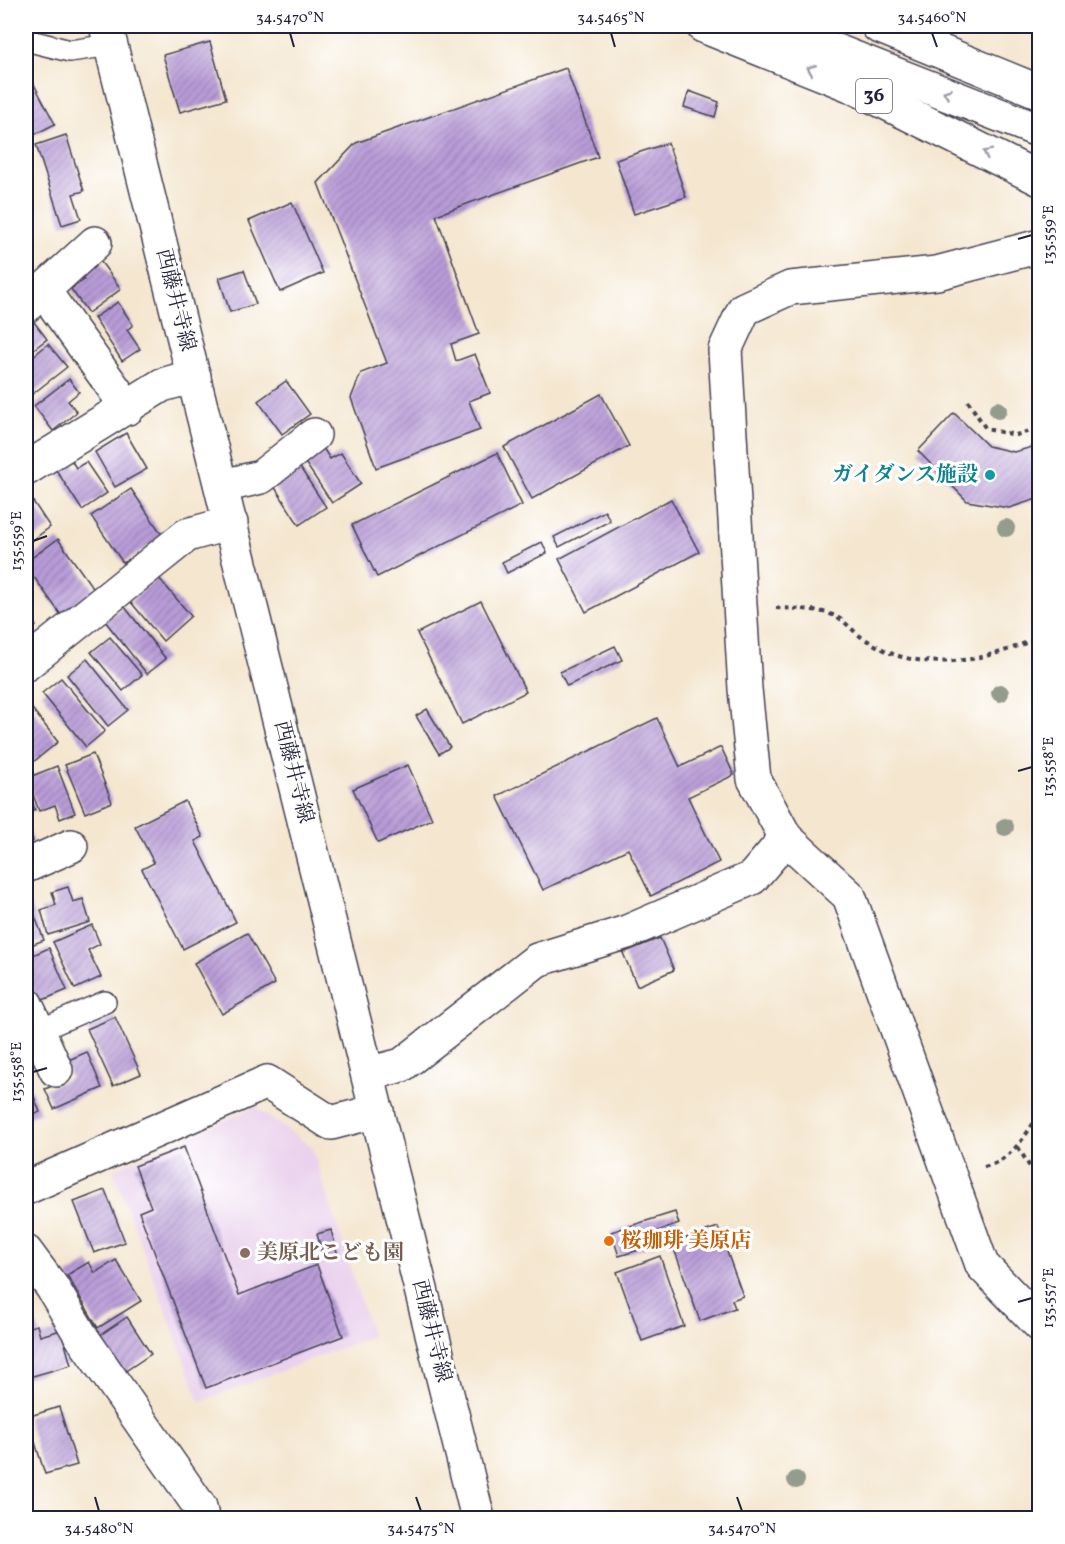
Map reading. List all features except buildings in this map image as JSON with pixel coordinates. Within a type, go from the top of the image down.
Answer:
[{"type":"main road","name":"36","points":[[703,26],[850,85],[1040,179]]},
{"type":"main road","name":"36","points":[[773,26],[1040,131]]},
{"type":"main road","points":[[878,26],[1040,92]]},
{"type":"main road","name":"西藤井寺線","points":[[109,35],[478,1518]]},
{"type":"main road","points":[[95,243],[35,299],[128,408]]},
{"type":"main road","points":[[1040,246],[937,273],[790,288],[744,309],[725,350],[740,606],[754,779],[786,838],[849,896],[982,1265],[1040,1325]]},
{"type":"main road","points":[[26,469],[162,385],[194,376]]},
{"type":"main road","points":[[222,486],[261,477],[314,435]]},
{"type":"main road","points":[[26,664],[187,535],[231,523]]},
{"type":"main road","points":[[368,1074],[402,1065],[537,960],[627,932],[752,878],[786,838]]},
{"type":"main road","points":[[26,866],[71,846]]},
{"type":"main road","points":[[32,1017],[56,1070]]},
{"type":"main road","points":[[26,1188],[267,1082],[331,1123],[377,1111]]},
{"type":"main road","points":[[26,1252],[52,1287],[83,1339],[200,1507],[202,1518]]},
{"type":"lane","points":[[26,40],[70,51],[109,35]]},
{"type":"lane","points":[[32,1017],[105,1002]]},
{"type":"path","points":[[968,401],[986,429],[1016,435],[1040,428]]},
{"type":"path","points":[[740,606],[808,610],[835,616],[862,637],[890,653],[931,660],[975,659],[1017,648],[1040,636]]},
{"type":"path","points":[[951,1177],[993,1165],[1018,1147],[1040,1113]]},
{"type":"path","points":[[1018,1147],[1040,1184]]},
{"type":"shaded area","name":"美原北こども園","points":[[255,1107],[312,1147],[372,1336],[200,1402],[113,1170]]},
{"type":"place","name":"ガイダンス施設","points":[[990,475]]},
{"type":"place","name":"桜珈琲 美原店","points":[[609,1241]]},
{"type":"place","name":"美原北こども園","points":[[245,1253]]}]
